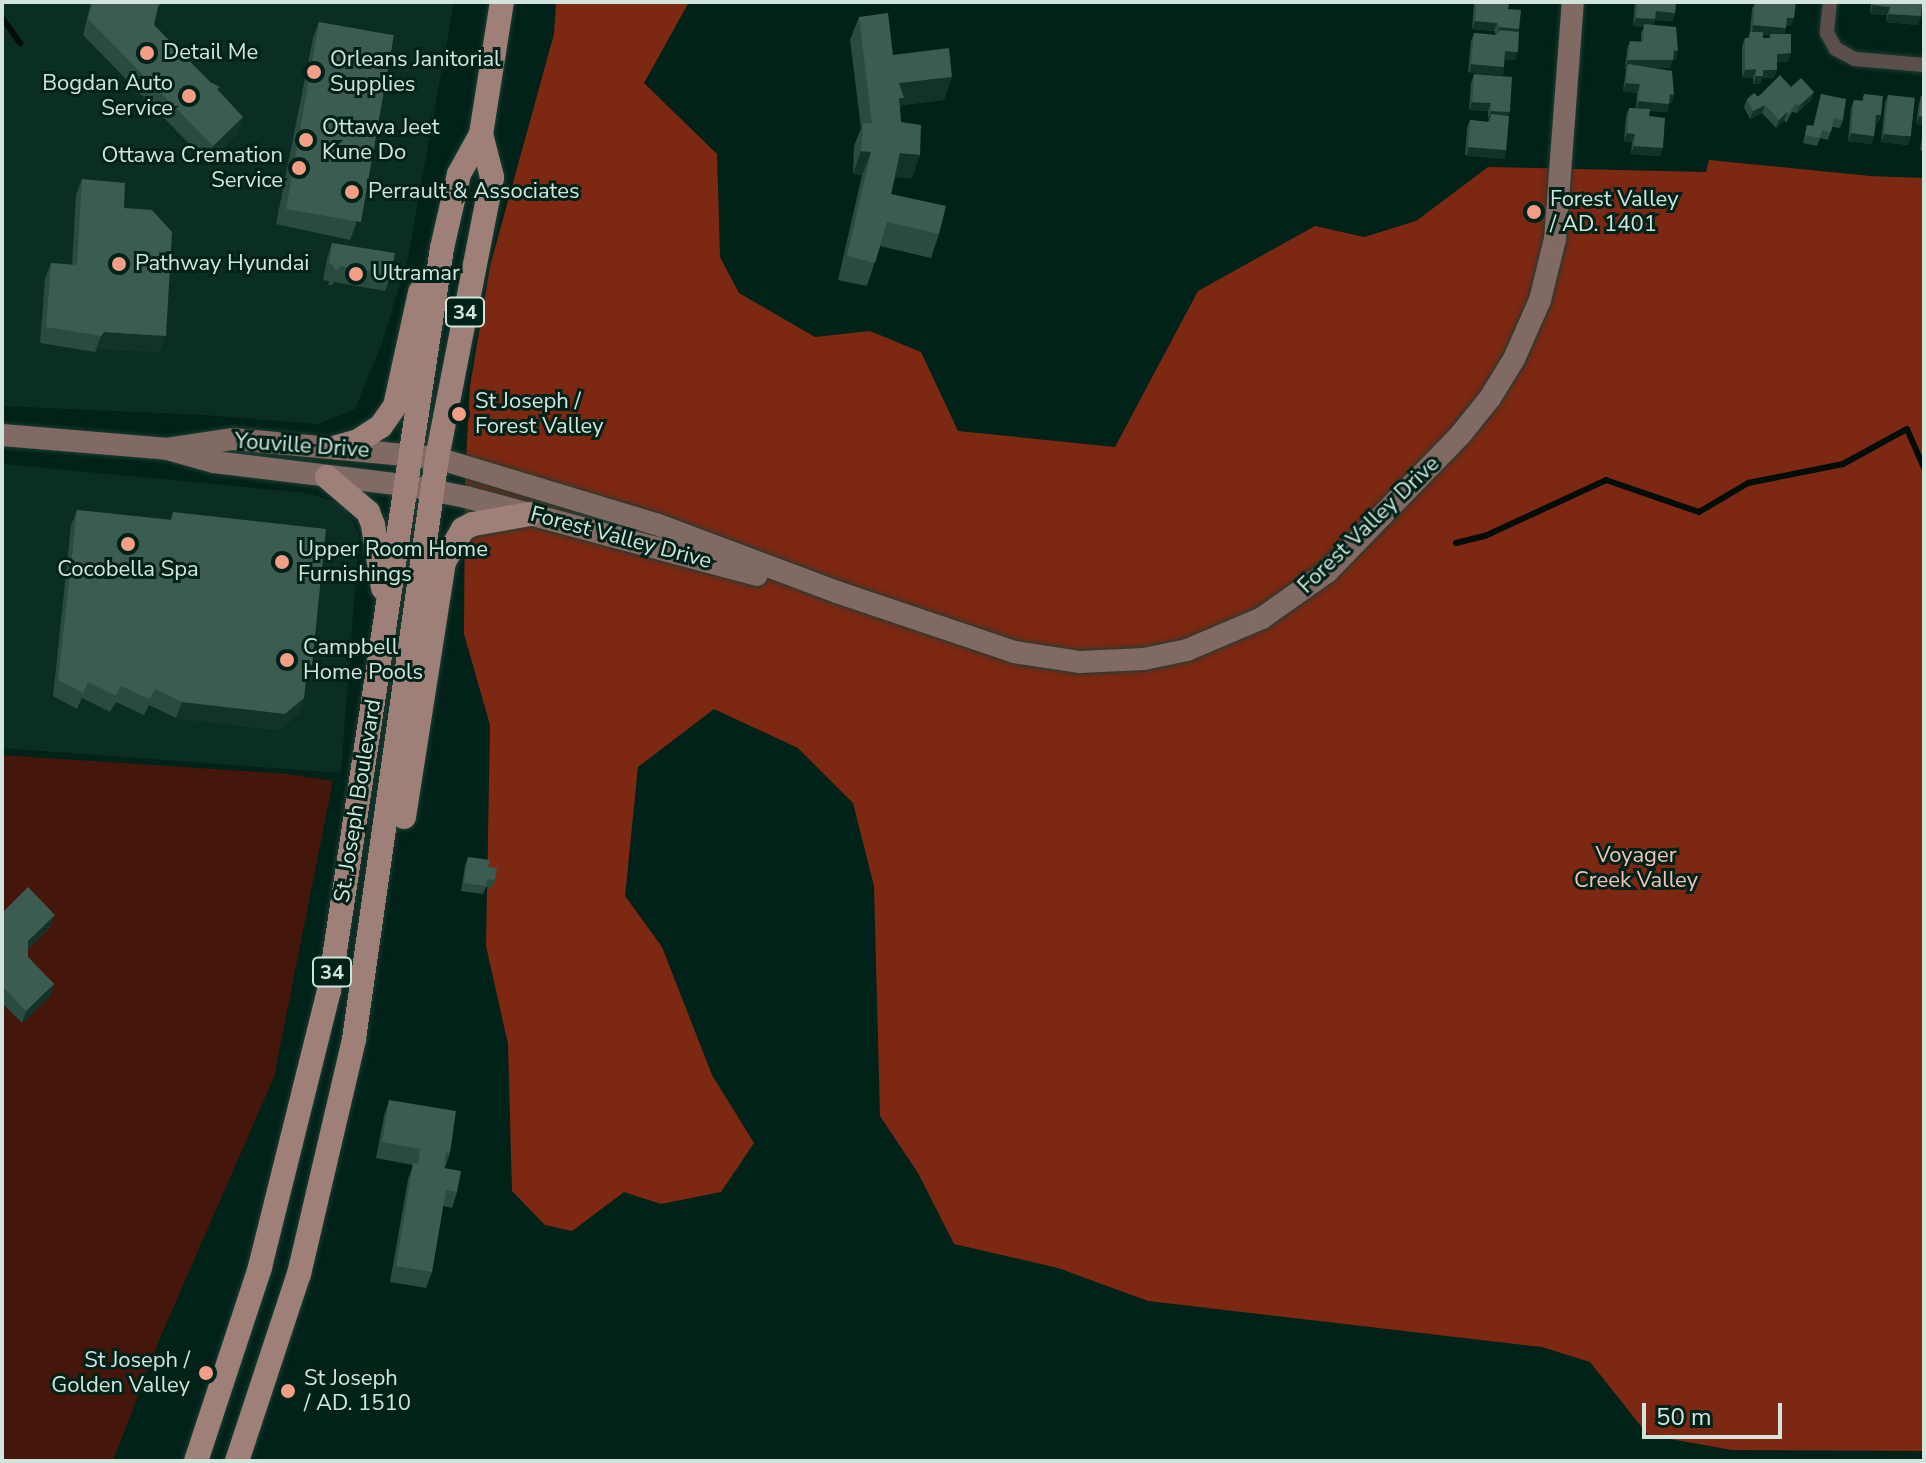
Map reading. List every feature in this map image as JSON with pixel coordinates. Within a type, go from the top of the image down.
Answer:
[{"type":"main road","name":"St. Joseph Boulevard","points":[[196,1461],[260,1267],[329,991],[442,248],[459,174],[481,134],[502,2]]},
{"type":"main road","name":"St. Joseph Boulevard","points":[[237,1461],[299,1274],[354,1039],[437,458],[492,177],[481,134]]},
{"type":"main road","points":[[337,447],[358,441],[381,426],[395,406],[422,280],[442,248]]},
{"type":"main road","points":[[327,477],[368,512],[373,525],[387,614]]},
{"type":"main road","points":[[354,1039],[376,999],[444,562],[463,529],[489,519],[530,514]]},
{"type":"street","name":"Forest Valley Drive","points":[[437,458],[656,524],[837,592],[1014,652],[1080,662],[1133,660],[1187,650],[1233,633],[1291,601],[1327,572],[1461,434],[1490,398],[1529,329],[1540,300],[1555,239],[1573,2]]},
{"type":"street","points":[[1830,2],[1827,33],[1836,49],[1855,59],[1924,65]]},
{"type":"street","name":"Youville Drive","points":[[2,435],[167,449],[214,462],[405,485]]},
{"type":"street","name":"Youville Drive","points":[[167,449],[233,439],[437,458]]},
{"type":"street","name":"Forest Valley Drive","points":[[405,485],[530,514],[753,574],[837,592]]},
{"type":"shaded area","points":[[2,2],[454,2],[408,257],[382,343],[355,409],[318,424],[205,415],[2,406]]},
{"type":"shaded area","points":[[2,464],[308,493],[346,506],[359,536],[341,773],[2,748]]},
{"type":"shaded area","points":[[2,755],[288,774],[333,781],[274,1077],[160,1338],[113,1461],[2,1461]]},
{"type":"green space","name":"Voyager Creek Valley","points":[[556,2],[689,2],[644,83],[717,154],[720,257],[739,293],[815,337],[870,331],[921,352],[958,431],[1115,447],[1198,291],[1315,226],[1364,237],[1416,221],[1488,167],[1706,172],[1709,160],[1870,176],[1924,178],[1924,1451],[1732,1450],[1648,1435],[1590,1362],[1542,1347],[1148,1301],[1058,1268],[954,1244],[918,1173],[880,1116],[874,886],[853,803],[798,748],[714,709],[638,767],[625,896],[662,947],[712,1075],[754,1143],[721,1192],[661,1204],[624,1192],[572,1231],[545,1225],[512,1191],[508,1044],[486,946],[490,725],[464,634],[465,477],[470,386],[490,266],[554,34]]},
{"type":"building","points":[[93,2],[159,2],[154,25],[210,82],[220,87],[217,89],[243,117],[213,146],[88,19]]},
{"type":"building","points":[[1476,2],[1509,2],[1508,9],[1521,10],[1519,29],[1475,21]]},
{"type":"building","points":[[1637,2],[1676,2],[1675,13],[1656,11],[1655,19],[1636,18]]},
{"type":"building","points":[[1755,2],[1796,2],[1794,18],[1787,18],[1786,28],[1753,25]]},
{"type":"building","points":[[1873,2],[1922,2],[1921,16],[1889,14],[1890,7],[1873,5]]},
{"type":"building","points":[[888,13],[893,55],[949,48],[952,77],[899,83],[904,98],[899,98],[901,122],[921,125],[920,155],[900,153],[891,194],[946,206],[939,234],[887,222],[875,263],[847,256],[871,152],[861,151],[863,123],[872,123],[859,17]]},
{"type":"building","points":[[319,22],[394,35],[361,222],[286,209]]},
{"type":"building","points":[[1644,24],[1676,27],[1678,51],[1674,50],[1673,60],[1628,60],[1630,41],[1643,42]]},
{"type":"building","points":[[1500,30],[1519,32],[1518,52],[1505,51],[1504,67],[1471,64],[1474,33],[1496,35]]},
{"type":"building","points":[[1750,32],[1763,32],[1763,38],[1771,38],[1770,34],[1791,34],[1791,53],[1777,54],[1777,70],[1763,70],[1763,76],[1756,76],[1756,69],[1745,70],[1745,38],[1750,38]]},
{"type":"building","points":[[1628,64],[1672,71],[1674,95],[1670,94],[1669,104],[1638,101],[1640,84],[1626,83]]},
{"type":"building","points":[[1474,74],[1512,77],[1510,112],[1491,111],[1491,103],[1472,102]]},
{"type":"building","points":[[1780,75],[1791,87],[1801,78],[1814,92],[1800,105],[1795,104],[1789,114],[1787,112],[1779,120],[1765,105],[1753,111],[1747,99],[1754,93],[1758,97]]},
{"type":"building","points":[[1821,94],[1846,99],[1843,120],[1834,118],[1831,132],[1822,130],[1820,138],[1805,135],[1807,125],[1814,126]]},
{"type":"building","points":[[1864,94],[1883,96],[1881,115],[1876,115],[1874,136],[1851,133],[1854,100],[1863,101]]},
{"type":"building","points":[[1888,95],[1915,98],[1911,137],[1884,134]]},
{"type":"building","points":[[1921,96],[1924,96],[1924,117],[1919,116]]},
{"type":"building","points":[[1629,108],[1650,109],[1649,116],[1665,118],[1663,148],[1634,146],[1635,134],[1627,133]]},
{"type":"building","points":[[1491,114],[1509,116],[1506,150],[1468,147],[1470,120],[1490,122]]},
{"type":"building","name":"Pathway Hyundai","points":[[82,179],[125,183],[124,208],[152,210],[172,232],[166,336],[104,332],[101,336],[46,327],[51,263],[77,265]]},
{"type":"building","points":[[332,243],[395,253],[391,275],[340,266],[334,269],[334,265],[329,264]]},
{"type":"building","points":[[77,510],[172,520],[173,512],[326,529],[312,665],[307,664],[304,698],[285,714],[182,702],[155,689],[149,699],[121,686],[116,696],[88,682],[83,693],[58,680]]},
{"type":"building","points":[[468,857],[490,860],[488,867],[497,868],[495,880],[487,879],[486,886],[464,883]]},
{"type":"building","points":[[28,887],[55,915],[28,941],[28,957],[54,984],[26,1011],[2,986],[2,913]]},
{"type":"building","points":[[389,1100],[456,1111],[450,1153],[446,1152],[444,1168],[461,1171],[457,1192],[446,1190],[432,1272],[396,1266],[413,1163],[418,1164],[420,1149],[382,1142]]},
{"type":"waterway","points":[[2,18],[20,43]]},
{"type":"waterway","points":[[1456,543],[1485,536],[1606,480],[1699,512],[1748,483],[1843,464],[1907,429],[1924,468]]},
{"type":"place","name":"Detail Me","points":[[147,53]]},
{"type":"place","name":"Orleans Janitorial Supplies","points":[[314,72]]},
{"type":"place","name":"Bogdan Auto Service","points":[[189,96]]},
{"type":"place","name":"Ottawa Jeet Kune Do","points":[[306,140]]},
{"type":"place","name":"Ottawa Cremation Service","points":[[299,168]]},
{"type":"place","name":"Perrault & Associates","points":[[352,192]]},
{"type":"place","name":"Forest Valley / AD. 1401","points":[[1534,212]]},
{"type":"place","name":"Pathway Hyundai","points":[[119,264]]},
{"type":"place","name":"Ultramar","points":[[356,274]]},
{"type":"place","name":"St Joseph / Forest Valley","points":[[459,414]]},
{"type":"place","name":"Cocobella Spa","points":[[128,544]]},
{"type":"place","name":"Upper Room Home Furnishings","points":[[282,562]]},
{"type":"place","name":"Campbell Home Pools","points":[[287,660]]},
{"type":"place","name":"St Joseph / Golden Valley","points":[[206,1373]]},
{"type":"place","name":"St Joseph / AD. 1510","points":[[288,1391]]}]
